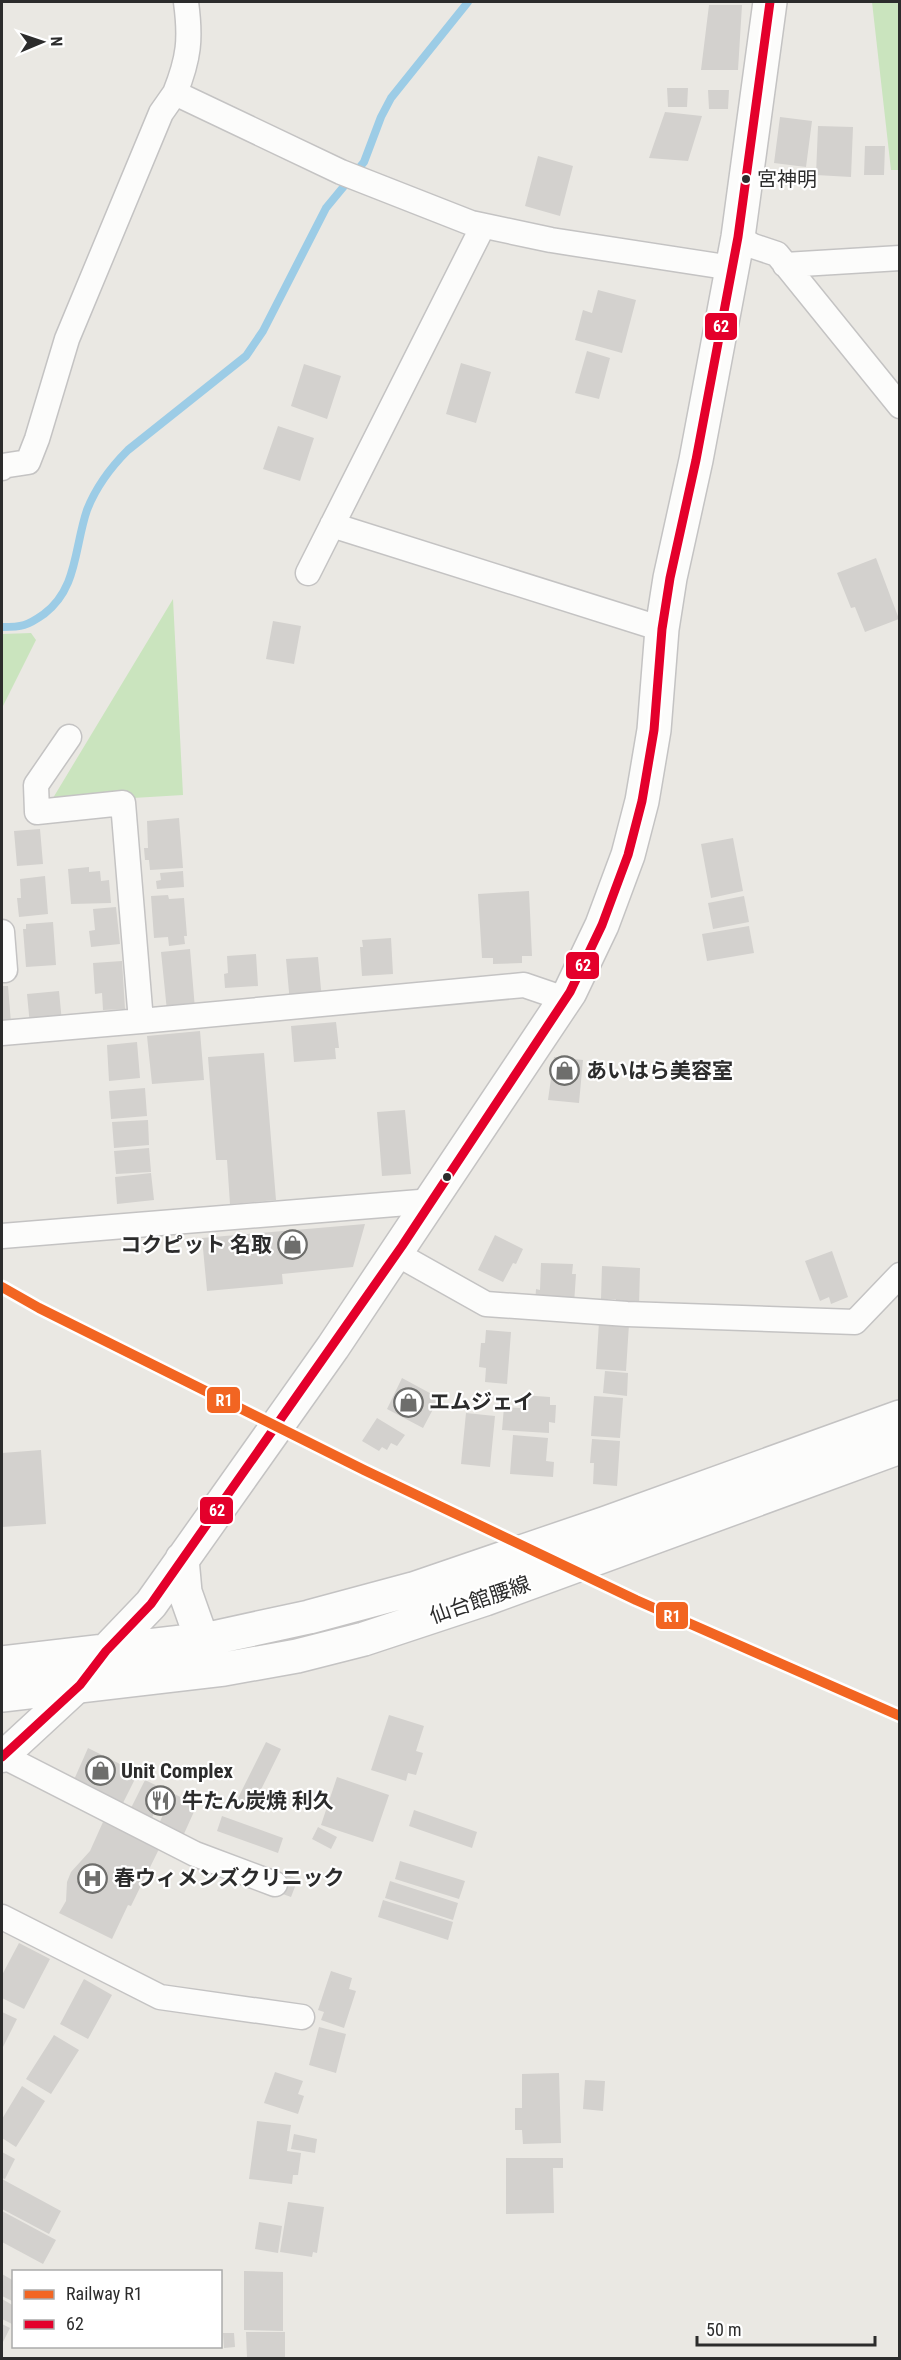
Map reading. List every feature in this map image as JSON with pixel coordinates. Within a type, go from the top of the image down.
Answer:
[{"type":"main road","points":[[80,1685],[106,1651],[151,1604],[397,1254],[565,999],[602,925],[628,855],[642,801],[654,729],[662,629],[670,578],[696,460],[735,253],[770,2]]},
{"type":"main road","name":"仙台館腰線","points":[[2,1663],[202,1640],[309,1617],[413,1589],[606,1523],[900,1417]]},
{"type":"main road","name":"仙台館腰線","points":[[2,1695],[224,1669],[297,1656],[364,1639],[485,1599],[900,1447]]},
{"type":"main road","points":[[182,1560],[185,1592],[202,1640]]},
{"type":"street","points":[[2,466],[27,462],[38,439],[67,339],[161,113],[176,93],[186,65],[189,27],[186,2]]},
{"type":"street","points":[[176,93],[341,172],[483,226],[551,240],[735,253],[753,246],[777,254],[900,406]]},
{"type":"street","points":[[308,573],[483,226]]},
{"type":"street","points":[[785,265],[900,258]]},
{"type":"street","points":[[332,525],[662,629]]},
{"type":"street","points":[[69,737],[36,785],[36,812],[123,803],[141,1021]]},
{"type":"street","points":[[2,932],[5,970],[2,970]]},
{"type":"street","points":[[2,1033],[524,985],[565,999]]},
{"type":"street","points":[[2,1236],[432,1201]]},
{"type":"street","points":[[397,1254],[486,1304],[627,1314],[855,1322],[900,1275]]},
{"type":"street","points":[[80,1685],[2,1757],[195,1854],[275,1884]]},
{"type":"street","points":[[2,1917],[160,1997],[302,2017]]},
{"type":"green space","points":[[872,2],[899,2],[899,170],[891,170]]},
{"type":"green space","points":[[173,599],[183,795],[50,803]]},
{"type":"green space","points":[[31,633],[36,640],[2,708],[2,634]]},
{"type":"building","points":[[709,5],[742,5],[738,70],[701,70]]},
{"type":"building","points":[[667,88],[688,88],[687,107],[668,107]]},
{"type":"building","points":[[708,90],[729,90],[728,109],[709,109]]},
{"type":"building","points":[[665,112],[702,116],[688,161],[649,158]]},
{"type":"building","points":[[780,117],[812,121],[806,167],[774,163]]},
{"type":"building","points":[[818,126],[853,127],[851,177],[816,175]]},
{"type":"building","points":[[865,146],[885,146],[884,175],[864,175]]},
{"type":"building","points":[[538,156],[573,166],[560,216],[525,206]]},
{"type":"building","points":[[598,290],[636,300],[622,353],[575,340],[583,310],[592,313]]},
{"type":"building","points":[[587,351],[610,358],[599,399],[575,393]]},
{"type":"building","points":[[461,363],[491,372],[476,423],[446,414]]},
{"type":"building","points":[[304,364],[341,376],[327,419],[291,406]]},
{"type":"building","points":[[278,426],[314,438],[300,481],[263,469]]},
{"type":"building","points":[[876,558],[899,619],[865,632],[855,607],[851,608],[837,573]]},
{"type":"building","points":[[273,621],[301,626],[294,664],[266,659]]},
{"type":"building","points":[[179,818],[183,868],[150,870],[149,860],[145,860],[144,848],[148,848],[147,821]]},
{"type":"building","points":[[40,829],[43,864],[17,866],[14,831]]},
{"type":"building","points":[[733,838],[743,891],[711,898],[701,844]]},
{"type":"building","points":[[89,867],[89,872],[100,871],[101,881],[109,880],[111,903],[71,904],[68,869]]},
{"type":"building","points":[[183,871],[184,887],[157,889],[156,881],[161,880],[160,873]]},
{"type":"building","points":[[45,876],[48,914],[19,917],[17,898],[21,898],[20,879]]},
{"type":"building","points":[[529,891],[532,956],[522,956],[522,963],[493,964],[493,958],[482,958],[478,894]]},
{"type":"building","points":[[168,895],[169,899],[184,898],[187,936],[184,936],[185,944],[169,946],[168,937],[154,938],[151,896]]},
{"type":"building","points":[[744,896],[749,922],[713,929],[708,903]]},
{"type":"building","points":[[116,907],[120,944],[91,947],[89,931],[95,930],[93,909]]},
{"type":"building","points":[[53,922],[56,965],[26,967],[23,929],[26,929],[26,924]]},
{"type":"building","points":[[749,926],[754,953],[707,961],[702,934]]},
{"type":"building","points":[[391,938],[393,974],[362,976],[360,947],[363,947],[362,940]]},
{"type":"building","points":[[190,949],[195,1009],[167,1011],[161,952]]},
{"type":"building","points":[[256,954],[258,986],[225,988],[224,974],[228,973],[227,956]]},
{"type":"building","points":[[318,957],[322,1000],[290,1003],[286,959]]},
{"type":"building","points":[[122,961],[125,1009],[103,1010],[102,993],[95,994],[93,963]]},
{"type":"building","points":[[2,986],[8,986],[11,1023],[2,1024]]},
{"type":"building","points":[[59,991],[62,1022],[30,1025],[27,994]]},
{"type":"building","points":[[336,1022],[339,1048],[335,1048],[336,1059],[294,1062],[291,1026]]},
{"type":"building","points":[[200,1031],[204,1080],[152,1084],[147,1036]]},
{"type":"building","points":[[137,1042],[140,1078],[109,1081],[107,1045]]},
{"type":"building","points":[[264,1053],[276,1200],[230,1204],[227,1160],[216,1160],[208,1057]]},
{"type":"building","points":[[554,1057],[583,1060],[579,1103],[548,1100]]},
{"type":"building","points":[[145,1088],[147,1116],[111,1119],[109,1091]]},
{"type":"building","points":[[405,1110],[411,1174],[382,1176],[377,1112]]},
{"type":"building","points":[[148,1120],[149,1145],[114,1148],[112,1122]]},
{"type":"building","points":[[149,1148],[151,1172],[116,1174],[114,1151]]},
{"type":"building","points":[[151,1173],[154,1200],[117,1204],[115,1177]]},
{"type":"building","points":[[365,1224],[353,1267],[282,1274],[283,1284],[207,1291],[202,1238]]},
{"type":"building","points":[[495,1235],[523,1249],[503,1282],[478,1270]]},
{"type":"building","points":[[832,1251],[848,1297],[831,1304],[829,1297],[820,1301],[805,1261]]},
{"type":"building","points":[[541,1263],[573,1264],[572,1274],[576,1274],[574,1304],[535,1303],[536,1289],[540,1290]]},
{"type":"building","points":[[602,1266],[640,1268],[639,1306],[615,1305],[616,1299],[601,1299]]},
{"type":"building","points":[[599,1322],[629,1324],[626,1371],[596,1369]]},
{"type":"building","points":[[486,1330],[511,1332],[507,1384],[485,1382],[486,1368],[479,1367],[481,1343],[485,1343]]},
{"type":"building","points":[[605,1371],[628,1373],[627,1396],[603,1393]]},
{"type":"building","points":[[402,1378],[439,1398],[423,1428],[387,1409]]},
{"type":"building","points":[[521,1395],[550,1397],[550,1405],[556,1405],[555,1423],[549,1422],[549,1433],[502,1430],[504,1407],[520,1408]]},
{"type":"building","points":[[594,1396],[623,1398],[620,1438],[591,1436]]},
{"type":"building","points":[[466,1413],[495,1416],[490,1467],[461,1464]]},
{"type":"building","points":[[377,1418],[405,1435],[397,1446],[391,1443],[387,1450],[382,1447],[379,1451],[362,1441]]},
{"type":"building","points":[[513,1435],[548,1438],[546,1461],[554,1462],[553,1477],[510,1474]]},
{"type":"building","points":[[592,1439],[620,1441],[617,1486],[593,1484],[594,1463],[590,1463]]},
{"type":"building","points":[[41,1450],[46,1524],[2,1527],[2,1453]]},
{"type":"building","points":[[389,1715],[424,1726],[416,1751],[423,1753],[416,1775],[408,1773],[406,1781],[371,1770]]},
{"type":"building","points":[[266,1742],[281,1749],[250,1812],[235,1804]]},
{"type":"building","points":[[88,1748],[138,1773],[121,1807],[73,1782]]},
{"type":"building","points":[[337,1777],[389,1795],[373,1842],[321,1825]]},
{"type":"building","points":[[145,1780],[197,1805],[183,1836],[159,1824],[165,1810],[157,1807],[151,1820],[130,1810]]},
{"type":"building","points":[[414,1810],[477,1832],[472,1848],[409,1826]]},
{"type":"building","points":[[222,1816],[283,1838],[278,1853],[217,1831]]},
{"type":"building","points":[[103,1822],[159,1849],[112,1939],[59,1913],[66,1901],[67,1882],[71,1872],[90,1851]]},
{"type":"building","points":[[318,1827],[337,1837],[331,1849],[312,1839]]},
{"type":"building","points":[[400,1861],[465,1881],[459,1899],[395,1879]]},
{"type":"building","points":[[287,1875],[298,1879],[291,1897],[280,1893]]},
{"type":"building","points":[[390,1881],[458,1903],[453,1920],[385,1898]]},
{"type":"building","points":[[383,1900],[453,1922],[448,1940],[378,1917]]},
{"type":"building","points":[[19,1943],[50,1959],[24,2009],[2,1998],[2,1975]]},
{"type":"building","points":[[331,1971],[352,1978],[349,1989],[356,1991],[344,2028],[321,2020],[324,2012],[318,2010]]},
{"type":"building","points":[[84,1979],[112,1995],[88,2039],[60,2024]]},
{"type":"building","points":[[2,2012],[17,2019],[2,2049]]},
{"type":"building","points":[[319,2027],[346,2034],[336,2073],[309,2065]]},
{"type":"building","points":[[54,2035],[79,2050],[51,2094],[26,2079]]},
{"type":"building","points":[[275,2072],[303,2081],[298,2094],[304,2096],[298,2114],[264,2103]]},
{"type":"building","points":[[559,2073],[561,2143],[523,2144],[522,2130],[515,2130],[515,2108],[522,2108],[522,2074]]},
{"type":"building","points":[[585,2080],[605,2081],[603,2111],[583,2109]]},
{"type":"building","points":[[22,2086],[45,2101],[16,2147],[2,2138],[2,2119]]},
{"type":"building","points":[[257,2121],[291,2125],[287,2151],[301,2153],[298,2175],[293,2175],[292,2184],[249,2179]]},
{"type":"building","points":[[294,2134],[317,2139],[315,2153],[291,2149]]},
{"type":"building","points":[[2,2152],[15,2159],[5,2179],[2,2178]]},
{"type":"building","points":[[506,2158],[563,2158],[563,2168],[553,2168],[554,2213],[506,2214]]},
{"type":"building","points":[[2,2179],[61,2211],[49,2234],[2,2209]]},
{"type":"building","points":[[288,2202],[324,2207],[317,2253],[313,2252],[312,2257],[280,2252]]},
{"type":"building","points":[[2,2211],[56,2240],[43,2264],[2,2242]]},
{"type":"building","points":[[259,2222],[282,2226],[278,2253],[255,2249]]},
{"type":"building","points":[[244,2271],[283,2272],[283,2331],[244,2330]]},
{"type":"building","points":[[2,2274],[12,2280],[12,2301],[2,2296]]},
{"type":"building","points":[[2,2299],[12,2305],[12,2324],[2,2319]]},
{"type":"building","points":[[2,2324],[10,2328],[3,2342],[2,2341]]},
{"type":"building","points":[[246,2332],[285,2332],[285,2358],[247,2358]]},
{"type":"building","points":[[223,2333],[234,2333],[235,2347],[224,2348]]},
{"type":"waterway","points":[[2,627],[29,623],[55,604],[69,580],[87,510],[95,493],[104,478],[128,450],[246,356],[263,331],[326,208],[364,162],[381,117],[391,98],[468,2]]},
{"type":"rail line","name":"R1","points":[[2,1287],[39,1308],[364,1470],[636,1600],[900,1716]]},
{"type":"transit line","name":"62","points":[[2,1757],[80,1685],[106,1651],[151,1604],[402,1246],[570,992],[602,925],[628,855],[642,801],[654,730],[662,629],[670,578],[696,460],[738,237],[770,2]]},
{"type":"place","name":"宮神明","points":[[746,179]]},
{"type":"place","name":"あいはら美容室","points":[[565,1071]]},
{"type":"place","name":"コクピット 名取","points":[[293,1245]]},
{"type":"place","name":"エムジェイ","points":[[408,1402]]},
{"type":"place","name":"Unit Complex","points":[[100,1771]]},
{"type":"place","name":"牛たん炭焼 利久","points":[[161,1801]]},
{"type":"place","name":"春ウィメンズクリニック","points":[[93,1878]]}]
